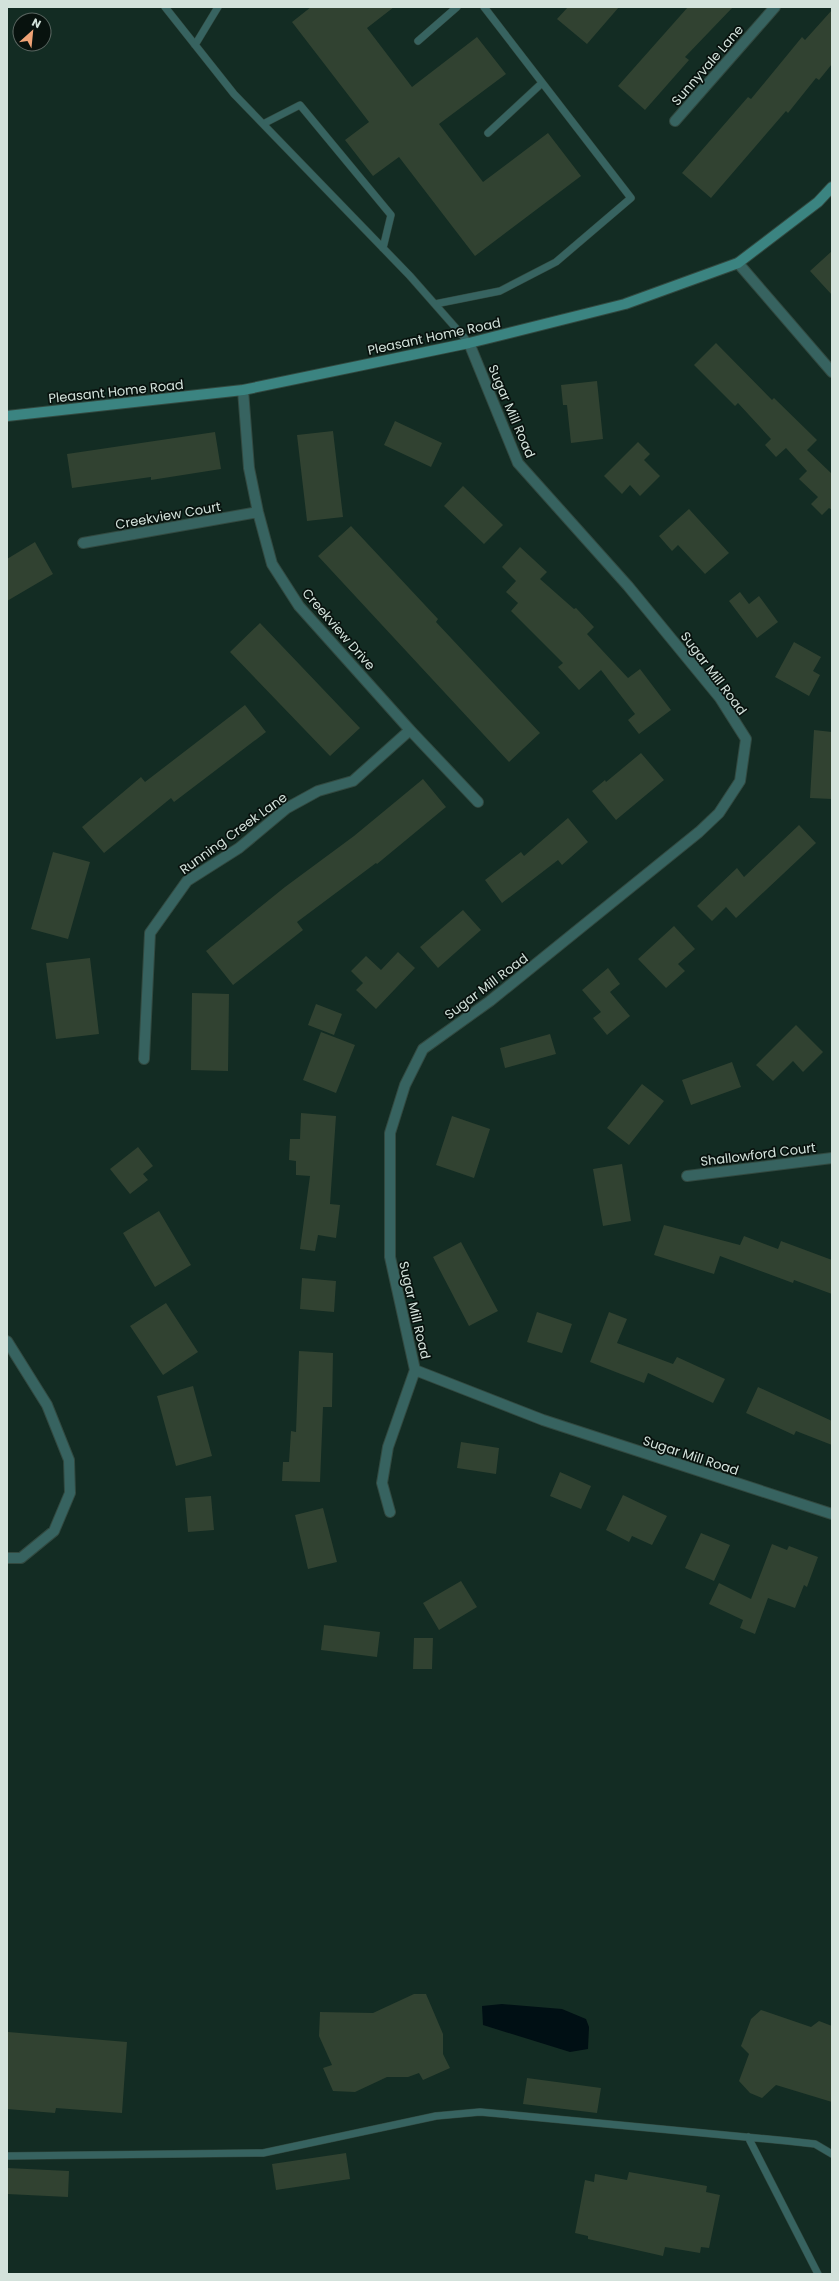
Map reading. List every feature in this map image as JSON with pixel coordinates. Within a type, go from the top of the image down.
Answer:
[{"type":"main road","name":"Pleasant Home Road","points":[[7,416],[243,390],[469,343],[626,304],[738,263],[818,202],[832,187]]},
{"type":"street","name":"Sunnyvale Lane","points":[[675,121],[775,7]]},
{"type":"street","points":[[738,263],[832,372]]},
{"type":"street","name":"Sugar Mill Road","points":[[469,343],[518,463],[633,592],[720,698],[746,739],[740,781],[719,812],[699,832],[490,1001],[423,1049],[405,1085],[390,1132],[390,1257],[415,1370],[543,1420],[832,1514]]},
{"type":"street","name":"Creekview Drive","points":[[243,390],[249,468],[258,512],[272,564],[299,606],[410,730],[478,802]]},
{"type":"street","name":"Creekview Court","points":[[83,543],[258,512]]},
{"type":"street","name":"Running Creek Lane","points":[[144,1059],[150,933],[187,881],[239,848],[287,808],[318,791],[353,781],[410,730]]},
{"type":"street","name":"Shallowford Court","points":[[687,1176],[832,1158]]},
{"type":"street","points":[[7,1341],[47,1405],[69,1460],[70,1493],[54,1531],[21,1558],[7,1558]]},
{"type":"street","points":[[390,1512],[382,1483],[388,1447],[415,1370]]},
{"type":"lane","points":[[165,7],[234,94],[383,248],[469,343]]},
{"type":"lane","points":[[195,45],[218,7]]},
{"type":"lane","points":[[418,41],[457,7]]},
{"type":"lane","points":[[435,304],[500,291],[556,262],[631,198],[484,7]]},
{"type":"lane","points":[[488,133],[542,83]]},
{"type":"lane","points":[[263,124],[300,105],[391,215],[383,248]]},
{"type":"lane","points":[[7,2156],[263,2153],[436,2116],[480,2112],[815,2144],[832,2154]]},
{"type":"lane","points":[[748,2137],[818,2274]]},
{"type":"shaded area","points":[[502,2004],[562,2009],[586,2019],[589,2027],[588,2049],[570,2052],[483,2025],[482,2006]]},
{"type":"building","points":[[311,7],[394,7],[367,28],[412,87],[477,37],[506,74],[439,124],[483,182],[548,133],[581,176],[475,256],[399,157],[373,176],[345,140],[369,122],[292,22]]},
{"type":"building","points":[[568,7],[619,7],[587,44],[557,19]]},
{"type":"building","points":[[688,7],[733,7],[685,57],[689,60],[645,110],[618,86]]},
{"type":"building","points":[[832,10],[832,64],[819,80],[816,78],[788,113],[786,111],[711,198],[682,173],[748,97],[751,99],[802,37],[805,40]]},
{"type":"building","points":[[832,251],[832,295],[810,271]]},
{"type":"building","points":[[716,343],[772,400],[774,398],[817,440],[807,450],[832,474],[832,510],[829,508],[822,515],[811,504],[818,497],[799,479],[807,471],[786,448],[776,457],[765,445],[771,439],[738,403],[735,406],[694,365]]},
{"type":"building","points":[[597,381],[603,439],[571,443],[567,405],[563,405],[561,385]]},
{"type":"building","points":[[395,421],[442,443],[431,467],[384,445]]},
{"type":"building","points":[[333,431],[343,517],[307,521],[297,435]]},
{"type":"building","points":[[215,432],[221,469],[151,480],[151,477],[72,488],[67,454]]},
{"type":"building","points":[[638,442],[650,454],[644,460],[660,476],[640,496],[630,485],[622,494],[604,476]]},
{"type":"building","points":[[463,486],[503,525],[484,544],[444,506]]},
{"type":"building","points":[[689,509],[729,553],[705,574],[678,545],[672,551],[659,536]]},
{"type":"building","points":[[351,526],[438,619],[436,622],[540,733],[509,762],[318,556]]},
{"type":"building","points":[[35,542],[53,574],[7,601],[7,559]]},
{"type":"building","points":[[520,547],[547,572],[540,579],[574,609],[576,608],[594,627],[587,634],[628,678],[640,669],[671,710],[639,734],[628,720],[635,714],[601,670],[579,690],[558,667],[563,663],[511,611],[518,603],[506,592],[516,581],[502,567]]},
{"type":"building","points":[[740,592],[749,604],[759,596],[778,622],[757,638],[729,601]]},
{"type":"building","points":[[260,623],[360,728],[330,756],[230,652]]},
{"type":"building","points":[[794,642],[821,657],[813,671],[820,675],[809,696],[775,677]]},
{"type":"building","points":[[245,705],[266,732],[174,802],[171,798],[104,853],[82,827],[141,777],[145,782]]},
{"type":"building","points":[[814,730],[832,732],[832,799],[810,798]]},
{"type":"building","points":[[641,753],[664,780],[616,820],[592,791],[605,780],[606,782]]},
{"type":"building","points":[[423,779],[446,807],[377,864],[376,863],[297,922],[303,930],[233,985],[206,951],[285,887],[354,836]]},
{"type":"building","points":[[568,818],[588,842],[562,865],[558,860],[502,903],[485,880],[521,852],[524,856]]},
{"type":"building","points":[[799,825],[816,843],[736,918],[726,907],[712,921],[697,906],[737,868],[744,877]]},
{"type":"building","points":[[53,852],[90,862],[68,939],[31,929]]},
{"type":"building","points":[[463,910],[481,930],[438,968],[420,947]]},
{"type":"building","points":[[674,926],[695,949],[678,964],[685,971],[666,988],[638,959]]},
{"type":"building","points":[[398,952],[415,968],[376,1009],[356,990],[363,983],[351,971],[366,956],[381,970]]},
{"type":"building","points":[[90,958],[99,1034],[56,1039],[46,963]]},
{"type":"building","points":[[608,968],[620,984],[610,992],[630,1016],[607,1035],[593,1018],[601,1012],[582,990]]},
{"type":"building","points":[[192,993],[229,994],[228,1071],[191,1070]]},
{"type":"building","points":[[316,1004],[342,1014],[334,1035],[308,1025]]},
{"type":"building","points":[[796,1025],[823,1052],[803,1072],[793,1061],[773,1081],[756,1065]]},
{"type":"building","points":[[321,1032],[355,1045],[336,1093],[303,1080]]},
{"type":"building","points":[[550,1034],[556,1054],[505,1068],[500,1048]]},
{"type":"building","points":[[732,1062],[741,1087],[691,1105],[682,1080]]},
{"type":"building","points":[[642,1084],[664,1101],[629,1145],[607,1128]]},
{"type":"building","points":[[301,1113],[336,1116],[330,1204],[340,1205],[336,1238],[318,1235],[315,1251],[300,1249],[310,1176],[296,1175],[296,1161],[289,1160],[290,1139],[300,1139]]},
{"type":"building","points":[[452,1116],[490,1129],[474,1178],[436,1165]]},
{"type":"building","points":[[138,1147],[153,1166],[143,1174],[148,1180],[130,1194],[110,1169]]},
{"type":"building","points":[[622,1164],[631,1221],[603,1226],[593,1169]]},
{"type":"building","points":[[159,1211],[191,1265],[155,1287],[123,1233]]},
{"type":"building","points":[[664,1225],[740,1245],[744,1236],[778,1249],[781,1241],[832,1260],[832,1294],[794,1280],[793,1283],[720,1256],[714,1274],[654,1255]]},
{"type":"building","points":[[461,1242],[498,1311],[469,1326],[433,1257]]},
{"type":"building","points":[[302,1278],[336,1281],[334,1312],[300,1309]]},
{"type":"building","points":[[166,1303],[198,1352],[163,1375],[130,1326]]},
{"type":"building","points":[[537,1312],[572,1324],[562,1353],[527,1342]]},
{"type":"building","points":[[609,1312],[627,1319],[617,1343],[673,1364],[677,1357],[725,1379],[713,1403],[648,1373],[644,1383],[590,1362]]},
{"type":"building","points":[[299,1351],[333,1353],[332,1407],[323,1407],[320,1482],[282,1481],[283,1462],[289,1462],[291,1431],[296,1432]]},
{"type":"building","points":[[193,1386],[212,1456],[176,1466],[157,1396]]},
{"type":"building","points":[[758,1387],[832,1421],[832,1445],[796,1431],[794,1435],[746,1413]]},
{"type":"building","points":[[461,1442],[499,1448],[496,1474],[457,1468]]},
{"type":"building","points":[[560,1472],[591,1486],[581,1509],[550,1496]]},
{"type":"building","points":[[623,1495],[667,1516],[652,1545],[632,1536],[629,1542],[606,1530]]},
{"type":"building","points":[[211,1496],[214,1530],[188,1532],[185,1498]]},
{"type":"building","points":[[323,1508],[337,1562],[308,1569],[295,1515]]},
{"type":"building","points":[[701,1533],[730,1545],[714,1581],[685,1568]]},
{"type":"building","points":[[772,1544],[787,1550],[789,1546],[818,1557],[807,1587],[804,1585],[795,1608],[768,1598],[755,1634],[740,1628],[743,1620],[709,1604],[719,1583],[751,1599]]},
{"type":"building","points":[[461,1581],[477,1607],[439,1630],[423,1603]]},
{"type":"building","points":[[324,1625],[380,1632],[377,1657],[321,1650]]},
{"type":"building","points":[[414,1638],[433,1638],[432,1669],[413,1669]]},
{"type":"building","points":[[414,1994],[426,1994],[443,2034],[443,2054],[450,2068],[423,2080],[419,2073],[408,2077],[387,2077],[355,2092],[333,2091],[323,2068],[332,2065],[319,2036],[320,2012],[373,2013]]},
{"type":"building","points":[[761,2010],[811,2027],[819,2021],[832,2026],[832,2102],[776,2085],[762,2098],[750,2093],[739,2081],[749,2054],[741,2046],[751,2019]]},
{"type":"building","points":[[8,2032],[127,2042],[122,2113],[56,2108],[55,2113],[7,2109]]},
{"type":"building","points":[[527,2078],[601,2088],[597,2113],[523,2104]]},
{"type":"building","points":[[346,2153],[350,2179],[276,2190],[272,2164]]},
{"type":"building","points":[[7,2168],[69,2171],[68,2197],[7,2194]]},
{"type":"building","points":[[629,2172],[707,2186],[706,2192],[720,2195],[709,2248],[701,2247],[700,2253],[665,2247],[663,2256],[588,2239],[588,2236],[575,2233],[585,2180],[594,2182],[595,2174],[627,2180]]}]
